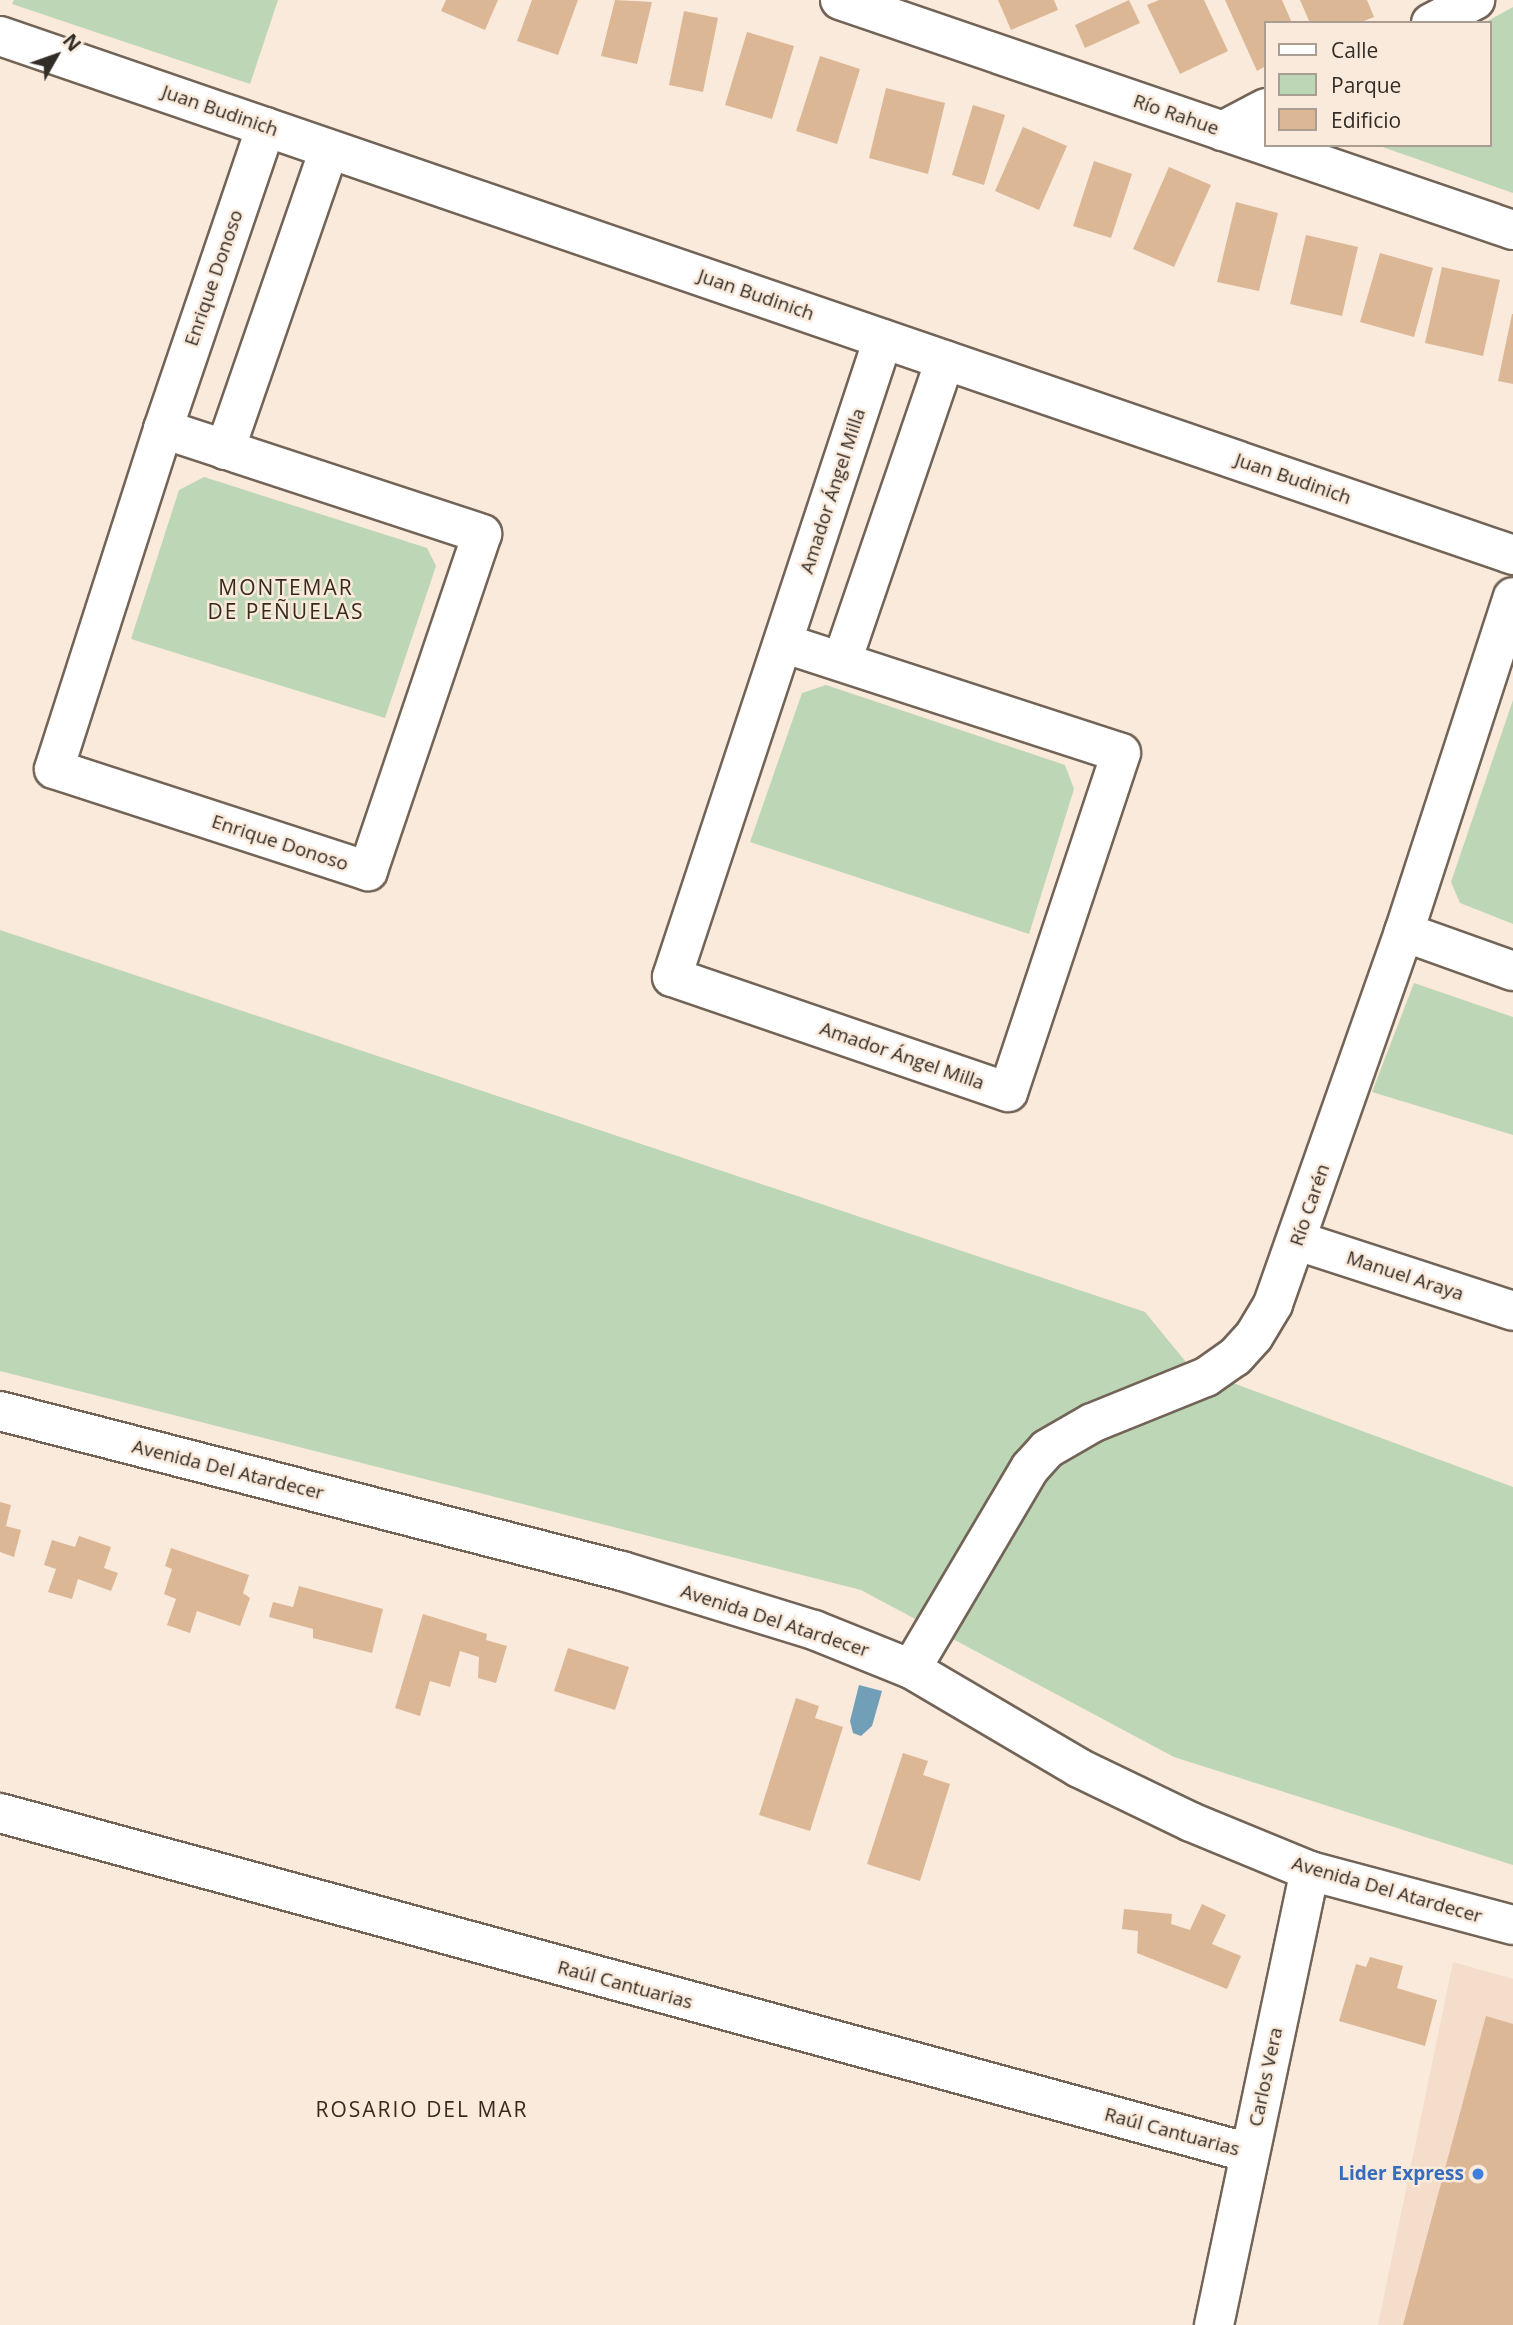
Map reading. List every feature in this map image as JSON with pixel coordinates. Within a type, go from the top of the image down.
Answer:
[{"type":"street","name":"Río Rahue","points":[[840,0],[1264,145]]},
{"type":"street","points":[[1435,21],[1475,0]]},
{"type":"street","name":"Juan Budinich","points":[[0,36],[1513,555]]},
{"type":"street","points":[[1222,131],[1264,109]]},
{"type":"street","name":"Enrique Donoso","points":[[163,429],[482,534],[368,871],[54,769],[163,429],[266,127]]},
{"type":"street","name":"Río Rahue","points":[[1269,147],[1513,230]]},
{"type":"street","points":[[225,450],[329,149]]},
{"type":"street","name":"Amador Ángel Milla","points":[[783,643],[1121,754],[1008,1093],[672,977],[883,339]]},
{"type":"street","points":[[842,661],[945,360]]},
{"type":"street","name":"Río Carén","points":[[911,1669],[1030,1468],[1047,1449],[1093,1423],[1206,1377],[1235,1357],[1254,1336],[1273,1304],[1298,1241],[1404,932],[1513,597]]},
{"type":"street","points":[[1404,932],[1513,971]]},
{"type":"street","name":"Manuel Araya","points":[[1298,1241],[1513,1311]]},
{"type":"street","name":"Avenida Del Atardecer","points":[[0,1411],[622,1571],[814,1630],[911,1669],[1079,1768],[1191,1822],[1310,1871],[1513,1925]]},
{"type":"street","name":"Raúl Cantuarias","points":[[0,1813],[1250,2153]]},
{"type":"street","name":"Carlos Vera","points":[[1214,2325],[1310,1871]]},
{"type":"shaded area","name":"Lider Express","points":[[1453,1962],[1513,1979],[1513,2325],[1378,2325]]},
{"type":"green space","points":[[14,0],[278,0],[250,84],[12,4]]},
{"type":"green space","points":[[1513,7],[1513,193],[1383,147],[1492,147],[1492,21],[1488,21]]},
{"type":"green space","points":[[204,477],[427,548],[436,566],[385,718],[131,639],[179,490]]},
{"type":"green space","points":[[826,685],[1065,765],[1074,789],[1029,934],[750,842],[802,693]]},
{"type":"green space","points":[[1513,700],[1513,924],[1460,903],[1451,882]]},
{"type":"green space","points":[[0,930],[1145,1312],[1190,1367],[1513,1487],[1513,1865],[1174,1757],[861,1590],[0,1371]]},
{"type":"green space","points":[[1414,983],[1513,1017],[1513,1135],[1372,1092]]},
{"type":"water","points":[[859,1685],[882,1691],[872,1726],[861,1736],[853,1733],[850,1721]]},
{"type":"building","points":[[446,0],[498,0],[485,30],[441,11]]},
{"type":"building","points":[[532,0],[578,0],[558,55],[517,41]]},
{"type":"building","points":[[615,0],[652,2],[637,64],[601,56]]},
{"type":"building","points":[[998,0],[1054,0],[1058,10],[1011,30]]},
{"type":"building","points":[[1129,0],[1140,23],[1085,48],[1075,25]]},
{"type":"building","points":[[1159,0],[1204,0],[1228,51],[1180,74],[1147,5]]},
{"type":"building","points":[[1225,0],[1282,0],[1291,21],[1264,21],[1264,67],[1257,71]]},
{"type":"building","points":[[1300,0],[1367,0],[1374,17],[1364,21],[1309,21]]},
{"type":"building","points":[[684,11],[718,18],[703,92],[669,85]]},
{"type":"building","points":[[747,32],[794,46],[772,119],[725,105]]},
{"type":"building","points":[[820,56],[860,69],[837,144],[796,131]]},
{"type":"building","points":[[886,88],[945,103],[928,174],[869,158]]},
{"type":"building","points":[[973,105],[1005,115],[984,185],[952,175]]},
{"type":"building","points":[[1023,127],[1067,146],[1039,210],[995,191]]},
{"type":"building","points":[[1094,161],[1132,174],[1111,238],[1073,226]]},
{"type":"building","points":[[1169,167],[1211,185],[1174,267],[1133,249]]},
{"type":"building","points":[[1236,202],[1278,213],[1259,291],[1217,282]]},
{"type":"building","points":[[1306,235],[1358,247],[1342,316],[1290,304]]},
{"type":"building","points":[[1380,253],[1433,268],[1414,337],[1360,322]]},
{"type":"building","points":[[1442,267],[1500,280],[1483,356],[1425,343]]},
{"type":"building","points":[[1513,314],[1513,384],[1498,381]]},
{"type":"building","points":[[0,1502],[11,1505],[6,1526],[21,1530],[14,1557],[0,1552]]},
{"type":"building","points":[[79,1536],[111,1547],[104,1568],[118,1573],[111,1591],[78,1579],[72,1599],[48,1592],[56,1569],[44,1565],[52,1540],[75,1547]]},
{"type":"building","points":[[171,1548],[249,1575],[243,1593],[250,1598],[240,1626],[197,1611],[190,1633],[167,1625],[176,1599],[164,1594],[172,1569],[165,1566]]},
{"type":"building","points":[[299,1586],[383,1609],[372,1653],[313,1638],[313,1629],[269,1617],[273,1602],[293,1607]]},
{"type":"building","points":[[423,1614],[487,1634],[486,1640],[507,1646],[496,1683],[478,1678],[479,1657],[460,1651],[450,1687],[430,1681],[420,1716],[395,1708]]},
{"type":"building","points":[[568,1648],[629,1667],[615,1710],[554,1691]]},
{"type":"building","points":[[796,1698],[819,1706],[815,1718],[843,1727],[810,1831],[759,1815]]},
{"type":"building","points":[[903,1753],[928,1761],[923,1775],[950,1784],[920,1881],[867,1864]]},
{"type":"building","points":[[1202,1904],[1226,1915],[1212,1944],[1241,1956],[1227,1989],[1137,1953],[1138,1931],[1122,1929],[1124,1909],[1172,1914],[1171,1924],[1190,1930]]},
{"type":"building","points":[[1370,1957],[1403,1966],[1397,1988],[1437,2000],[1425,2046],[1339,2021],[1356,1964],[1366,1967]]},
{"type":"building","name":"Lider Express","points":[[1486,2016],[1513,2024],[1513,2325],[1403,2325]]},
{"type":"place","name":"Lider Express","points":[[1478,2174]]},
{"type":"district","name":"MONTEMAR DE PEÑUELAS","points":[[286,599]]},
{"type":"district","name":"ROSARIO DEL MAR","points":[[422,2109]]}]
